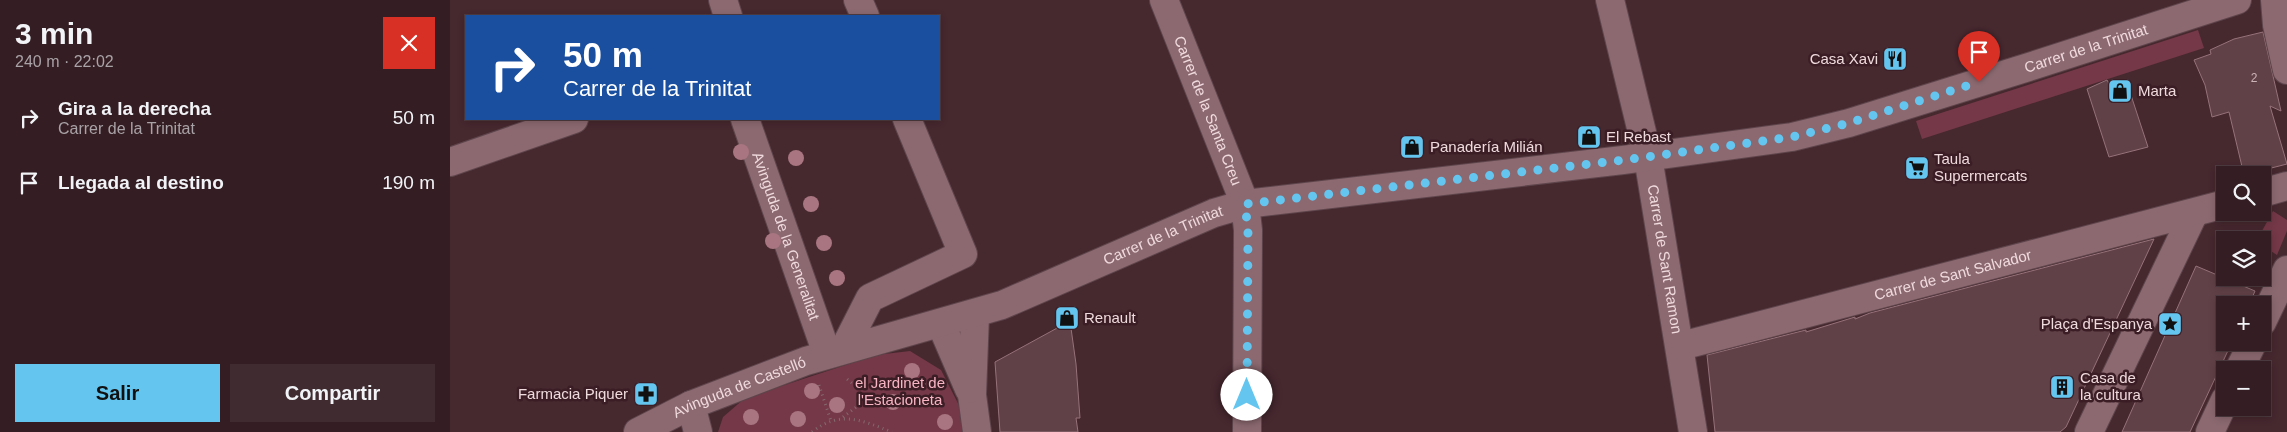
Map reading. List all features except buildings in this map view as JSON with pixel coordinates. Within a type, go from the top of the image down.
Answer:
[{"type":"street","points":[[704,0],[709,15]]},
{"type":"street","points":[[723,0],[728,15]]},
{"type":"street","points":[[858,0],[865,15]]},
{"type":"street","name":"Carrer de la Santa Creu","points":[[1164,0],[1245,204],[1248,230],[1247,432]]},
{"type":"street","name":"Carrer de Sant Ramon","points":[[1610,0],[1648,157],[1681,346],[1693,432]]},
{"type":"street","name":"Carrer de la Trinitat","points":[[975,315],[1214,213],[1245,204],[1648,157],[1792,137],[1849,123],[2237,0]]},
{"type":"street","points":[[2275,0],[2277,25],[2287,70]]},
{"type":"street","points":[[450,162],[571,120]]},
{"type":"street","name":"Avinguda de la Generalitat","points":[[745,120],[836,351]]},
{"type":"street","name":"Avinguda de la Generalitat","points":[[764,120],[836,351]]},
{"type":"street","points":[[836,351],[870,298],[963,254],[908,120]]},
{"type":"street","points":[[2271,190],[2287,186]]},
{"type":"street","name":"Carrer de Sant Salvador","points":[[1681,346],[2216,207]]},
{"type":"street","points":[[2089,432],[2194,213]]},
{"type":"street","points":[[2271,303],[2287,270]]},
{"type":"street","points":[[975,315],[972,395],[977,432]]},
{"type":"street","name":"Avinguda de Castelló","points":[[638,432],[691,406],[836,351],[975,315]]},
{"type":"street","points":[[940,324],[972,395]]},
{"type":"street","points":[[2098,432],[2107,410],[2107,395]]},
{"type":"street","points":[[691,406],[698,432]]},
{"type":"street","points":[[2210,432],[2218,416]]},
{"type":"path","points":[[812,432],[823,423],[843,417],[859,405],[858,388],[834,369],[836,351]]},
{"type":"path","points":[[819,384],[831,421]]},
{"type":"path","points":[[843,417],[867,422],[892,432]]},
{"type":"green space","points":[[2198,30],[2204,48],[1922,139],[1916,121]]},
{"type":"green space","points":[[2273,211],[2287,220],[2287,231],[2277,255],[2271,251],[2271,231],[2262,231],[2267,221],[2271,221]]},
{"type":"green space","name":"el Jardinet de l'Estacioneta","points":[[910,351],[941,370],[965,417],[966,432],[718,432],[723,417],[745,398],[876,355]]},
{"type":"place","name":"Casa Xavi","points":[[1895,59]]},
{"type":"place","name":"Marta","points":[[2120,91]]},
{"type":"place","name":"El Rebast","points":[[1589,137]]},
{"type":"place","name":"Panadería Milián","points":[[1412,147]]},
{"type":"place","name":"Taula Supermercats","points":[[1917,168]]},
{"type":"place","name":"Renault","points":[[1067,318]]},
{"type":"place","name":"Plaça d'Espanya","points":[[2170,324]]},
{"type":"place","name":"Casa de la cultura","points":[[2062,387]]},
{"type":"place","name":"Farmacia Piquer","points":[[646,394]]},
{"type":"route","points":[[1247,395],[1248,230],[1245,204],[1676,154],[1792,137],[1849,123],[1979,82]]}]
